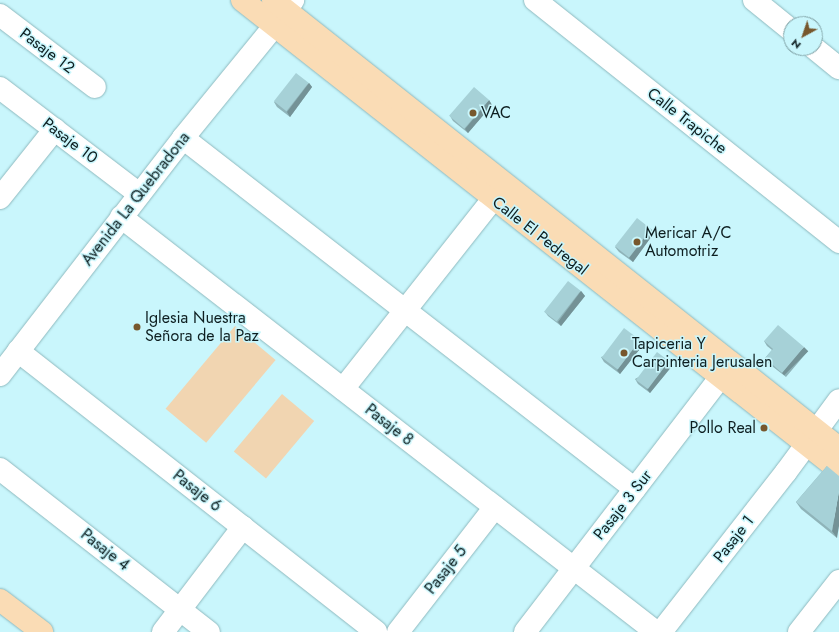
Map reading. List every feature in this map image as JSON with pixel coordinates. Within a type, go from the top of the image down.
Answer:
[{"type":"main road","name":"Calle El Pedregal","points":[[242,0],[282,9],[812,438],[839,470]]},
{"type":"main road","name":"Calle El Pedregal","points":[[282,9],[493,199],[720,378],[812,438],[839,448]]},
{"type":"main road","points":[[0,600],[42,632]]},
{"type":"street","name":"Calle Trapiche","points":[[535,0],[839,242]]},
{"type":"street","points":[[754,0],[783,24]]},
{"type":"street","name":"Avenida La Quebradona","points":[[0,375],[282,9]]},
{"type":"street","name":"Pasaje 12","points":[[0,15],[95,87]]},
{"type":"street","name":"Pasaje 10","points":[[0,88],[139,194]]},
{"type":"street","points":[[0,198],[55,129]]},
{"type":"street","points":[[183,138],[635,489]]},
{"type":"street","points":[[343,389],[493,199]]},
{"type":"street","name":"Pasaje 8","points":[[121,217],[656,632]]},
{"type":"street","name":"Pasaje 6","points":[[18,351],[376,632]]},
{"type":"street","name":"Pasaje 3 Sur","points":[[525,632],[720,378]]},
{"type":"street","name":"Pasaje 1","points":[[661,632],[812,438],[839,400]]},
{"type":"street","name":"Pasaje 4","points":[[0,469],[209,632]]},
{"type":"street","name":"Pasaje 5","points":[[398,632],[495,507]]},
{"type":"street","points":[[163,632],[243,527]]},
{"type":"street","points":[[799,632],[839,581]]},
{"type":"shaded area","points":[[235,326],[276,360],[206,443],[166,409]]},
{"type":"shaded area","points":[[282,394],[314,421],[266,478],[234,451]]},
{"type":"building","points":[[296,73],[309,83],[286,111],[274,101]]},
{"type":"building","name":"VAC","points":[[474,87],[489,100],[464,129],[449,116]]},
{"type":"building","name":"Mericar A/C Automotriz","points":[[637,218],[651,229],[629,257],[615,246]]},
{"type":"building","points":[[568,281],[581,291],[557,322],[544,312]]},
{"type":"building","points":[[778,325],[804,347],[782,373],[765,358],[773,349],[764,341]]},
{"type":"building","name":"Tapiceria Y Carpinteria Jerusalen","points":[[624,328],[640,340],[618,370],[602,358]]},
{"type":"building","points":[[657,352],[669,361],[648,389],[636,380]]},
{"type":"building","points":[[827,466],[839,476],[839,491],[832,531],[796,502]]},
{"type":"place","name":"VAC","points":[[473,113]]},
{"type":"place","name":"Mericar A/C Automotriz","points":[[637,242]]},
{"type":"place","name":"Iglesia Nuestra Señora de la Paz","points":[[137,327]]},
{"type":"place","name":"Tapiceria Y Carpinteria Jerusalen","points":[[624,353]]},
{"type":"place","name":"Pollo Real","points":[[764,428]]}]
